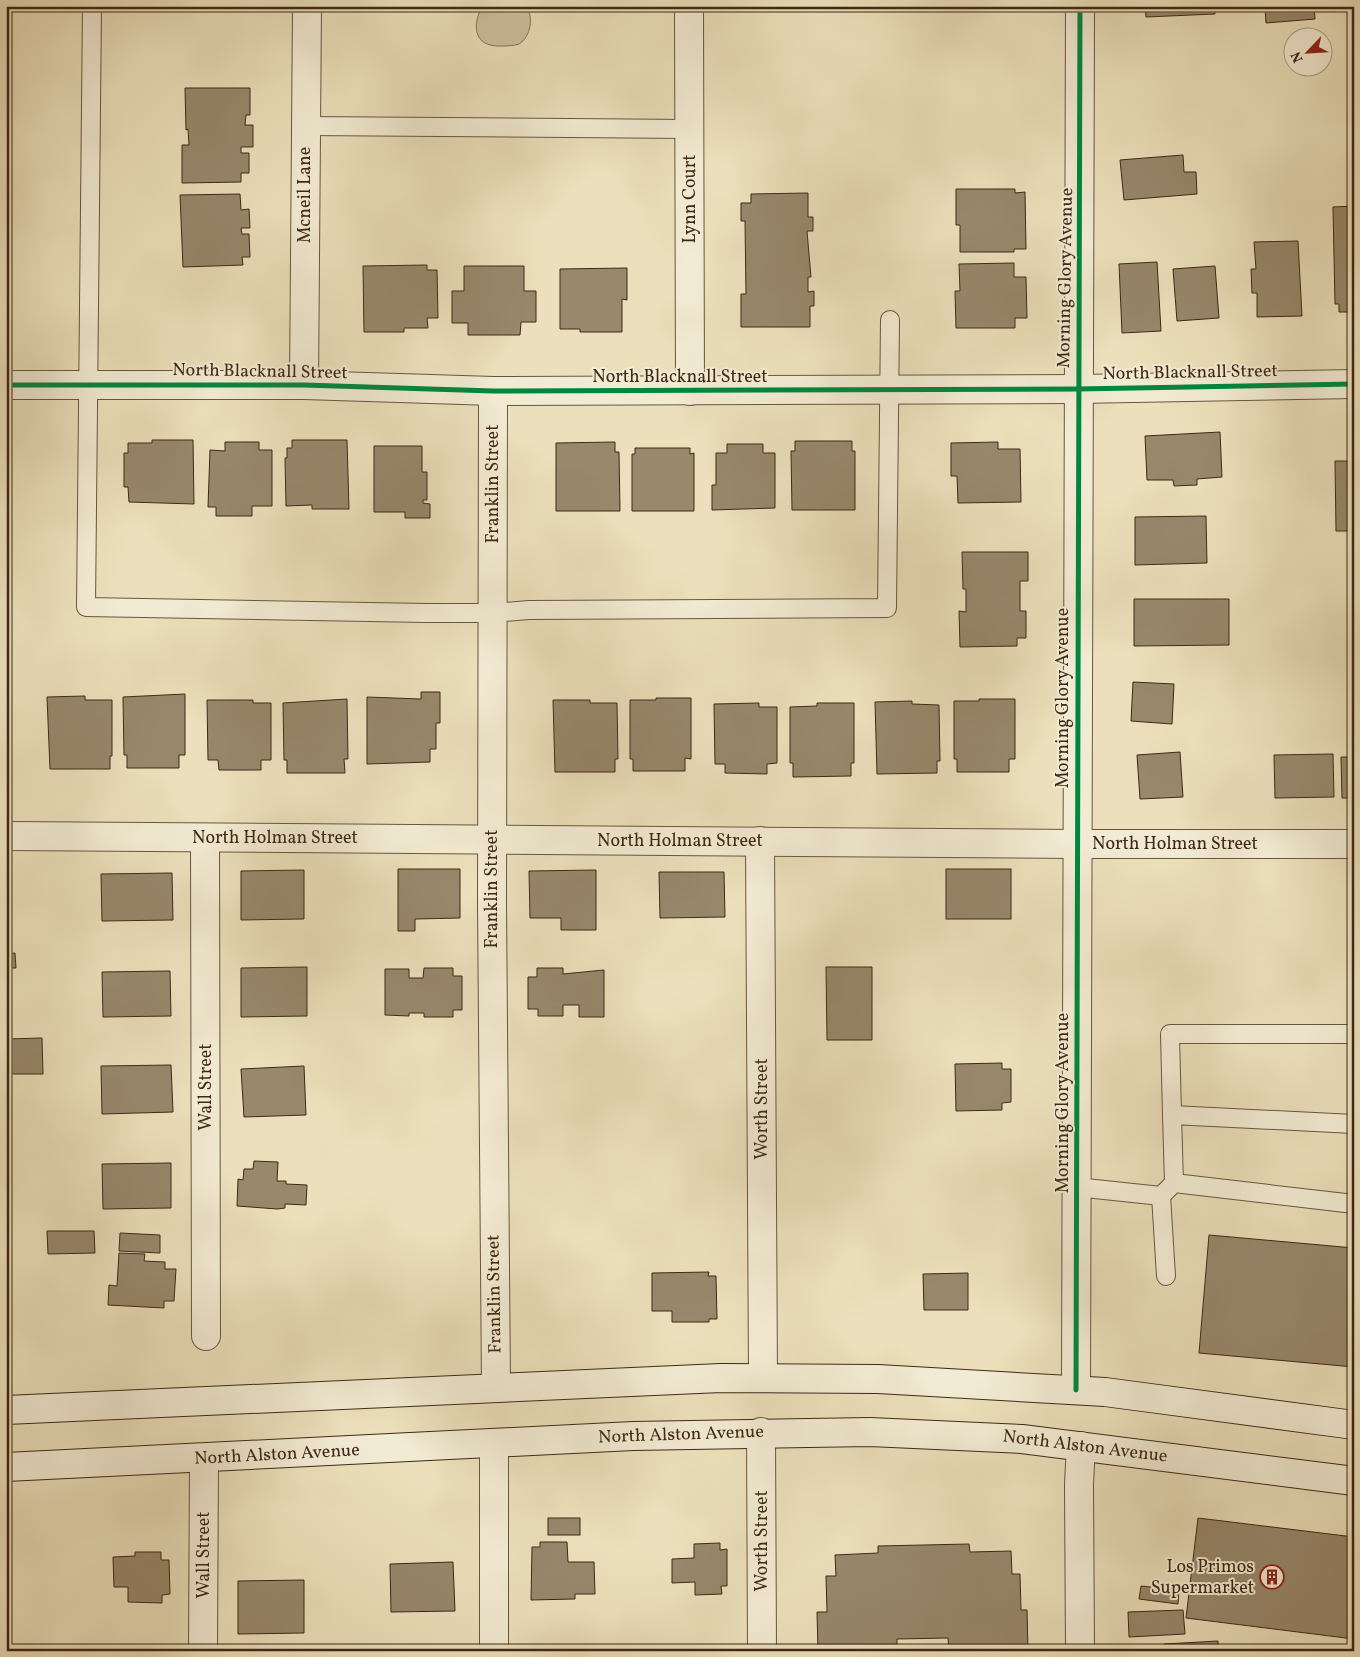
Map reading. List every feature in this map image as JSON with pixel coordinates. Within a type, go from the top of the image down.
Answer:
[{"type":"street","name":"Mcneil Lane","points":[[304,384],[307,6]]},
{"type":"street","name":"Lynn Court","points":[[689,6],[690,391]]},
{"type":"street","name":"Morning Glory Avenue","points":[[1076,1390],[1080,6]]},
{"type":"street","name":"North Blacknall Street","points":[[6,385],[304,384],[493,391],[690,391],[1078,389],[1354,384]]},
{"type":"street","name":"Franklin Street","points":[[493,391],[492,838],[496,1387]]},
{"type":"street","name":"North Holman Street","points":[[6,836],[492,838],[1077,844],[1354,844]]},
{"type":"street","name":"Wall Street","points":[[205,838],[206,1336]]},
{"type":"street","name":"Worth Street","points":[[760,841],[763,1377]]},
{"type":"street","points":[[6,1410],[496,1387],[763,1377],[886,1380],[1076,1390],[1132,1395],[1354,1425]]},
{"type":"street","name":"Worth Street","points":[[761,1432],[762,1651]]},
{"type":"street","name":"North Alston Avenue","points":[[6,1467],[204,1459],[633,1436],[761,1432],[932,1434],[1022,1438],[1354,1481]]},
{"type":"street","points":[[494,1443],[494,1651]]},
{"type":"street","points":[[1080,1651],[1079,1484],[1081,1446]]},
{"type":"street","name":"Wall Street","points":[[203,1651],[204,1459]]},
{"type":"lane","points":[[92,6],[86,607],[492,613],[529,610],[887,608],[890,320]]},
{"type":"lane","points":[[305,126],[690,129]]},
{"type":"lane","points":[[1166,1276],[1161,1196],[1174,1183],[1170,1034],[1354,1034]]},
{"type":"lane","points":[[1172,1116],[1354,1124]]},
{"type":"lane","points":[[1174,1183],[1354,1204]]},
{"type":"lane","points":[[1076,1187],[1161,1196]]},
{"type":"shaded area","points":[[486,6],[526,6],[530,15],[530,26],[529,32],[523,41],[517,45],[499,46],[485,43],[480,39],[476,29],[478,15],[481,8]]},
{"type":"building","points":[[1145,6],[1215,6],[1215,14],[1146,17]]},
{"type":"building","points":[[1227,6],[1314,6],[1315,19],[1266,23],[1265,7],[1228,10]]},
{"type":"building","points":[[185,88],[250,88],[250,115],[246,115],[245,125],[253,125],[253,147],[241,147],[241,153],[249,153],[249,173],[241,173],[241,182],[182,183],[182,145],[189,145],[188,129],[186,130]]},
{"type":"building","points":[[1183,155],[1184,172],[1196,172],[1197,194],[1124,200],[1120,160]]},
{"type":"building","points":[[956,189],[1015,189],[1015,193],[1025,192],[1026,249],[1014,249],[1014,252],[960,252],[960,225],[956,225]]},
{"type":"building","points":[[808,193],[808,217],[813,217],[813,231],[807,231],[811,277],[808,277],[808,292],[814,291],[814,306],[810,306],[810,327],[741,327],[741,294],[746,294],[745,221],[741,221],[741,203],[751,203],[751,194]]},
{"type":"building","points":[[240,194],[241,210],[249,209],[250,228],[241,228],[242,234],[249,234],[250,257],[242,257],[243,265],[183,267],[180,195]]},
{"type":"building","points":[[1354,206],[1354,312],[1339,312],[1339,304],[1335,304],[1333,207]]},
{"type":"building","points":[[1298,241],[1302,316],[1257,317],[1257,293],[1252,293],[1251,269],[1256,269],[1254,242]]},
{"type":"building","points":[[1157,262],[1161,331],[1122,333],[1119,264]]},
{"type":"building","points":[[1014,263],[1014,277],[1026,277],[1027,318],[1015,318],[1015,328],[956,328],[955,291],[960,291],[959,264]]},
{"type":"building","points":[[427,265],[427,270],[437,270],[438,318],[427,318],[428,328],[404,328],[404,332],[364,332],[363,266]]},
{"type":"building","points":[[464,266],[524,266],[524,291],[536,291],[536,322],[521,322],[520,335],[468,335],[468,323],[452,323],[452,291],[464,291]]},
{"type":"building","points":[[1215,266],[1219,318],[1177,321],[1173,269]]},
{"type":"building","points":[[627,268],[627,300],[622,299],[622,332],[580,332],[580,329],[560,329],[560,269]]},
{"type":"building","points":[[1220,432],[1222,477],[1197,479],[1197,485],[1174,486],[1173,480],[1147,480],[1145,436]]},
{"type":"building","points":[[152,440],[193,440],[194,504],[129,502],[128,487],[124,487],[124,453],[128,453],[128,443],[152,443]]},
{"type":"building","points":[[292,440],[347,440],[349,509],[312,509],[312,505],[286,506],[285,458],[287,458],[287,448],[292,448]]},
{"type":"building","points":[[795,441],[852,441],[852,451],[855,451],[855,510],[792,510],[791,451],[795,451]]},
{"type":"building","points":[[225,442],[259,442],[259,450],[272,450],[272,506],[252,506],[252,516],[216,516],[216,507],[208,507],[210,450],[225,451]]},
{"type":"building","points":[[615,442],[615,452],[619,452],[620,511],[556,511],[556,443]]},
{"type":"building","points":[[998,442],[998,449],[1020,449],[1021,502],[958,503],[957,476],[951,476],[951,443]]},
{"type":"building","points":[[727,444],[763,444],[763,453],[775,453],[775,508],[712,510],[712,485],[716,485],[716,453],[727,453]]},
{"type":"building","points":[[374,446],[422,446],[422,472],[427,472],[427,500],[423,500],[423,503],[430,504],[430,518],[405,518],[405,512],[374,512]]},
{"type":"building","points":[[635,448],[690,448],[690,454],[694,453],[694,511],[632,511],[632,454],[635,454]]},
{"type":"building","points":[[1335,461],[1354,461],[1354,531],[1336,531]]},
{"type":"building","points":[[1206,516],[1207,563],[1135,565],[1135,517]]},
{"type":"building","points":[[962,552],[1028,552],[1028,581],[1020,581],[1020,611],[1026,611],[1026,638],[1017,638],[1017,646],[960,647],[959,611],[966,612],[966,589],[963,589]]},
{"type":"building","points":[[1134,599],[1229,599],[1229,645],[1134,646]]},
{"type":"building","points":[[1133,682],[1174,684],[1172,724],[1131,721]]},
{"type":"building","points":[[421,692],[440,692],[440,723],[436,723],[436,749],[430,749],[430,762],[367,764],[367,697],[421,699]]},
{"type":"building","points":[[185,694],[185,755],[179,755],[179,768],[127,768],[127,755],[124,755],[123,697]]},
{"type":"building","points":[[85,696],[85,700],[112,700],[112,756],[110,756],[110,769],[50,769],[47,697]]},
{"type":"building","points":[[656,698],[691,698],[691,759],[685,758],[685,771],[633,771],[633,759],[630,759],[630,700],[656,700]]},
{"type":"building","points":[[347,699],[348,759],[344,759],[345,773],[287,773],[287,760],[284,760],[283,703]]},
{"type":"building","points":[[979,699],[1015,699],[1015,759],[1009,759],[1009,772],[957,772],[957,759],[954,759],[954,701],[979,701]]},
{"type":"building","points":[[207,700],[253,700],[253,703],[271,703],[271,760],[261,760],[261,770],[219,770],[218,760],[208,760]]},
{"type":"building","points":[[553,700],[590,700],[590,703],[617,703],[618,759],[615,759],[615,772],[555,772]]},
{"type":"building","points":[[912,701],[912,704],[939,705],[940,761],[937,761],[937,773],[877,774],[875,702]]},
{"type":"building","points":[[759,703],[759,707],[777,707],[777,763],[767,764],[767,774],[725,773],[725,764],[715,764],[714,704]]},
{"type":"building","points":[[817,703],[854,703],[854,763],[851,763],[851,776],[793,777],[793,763],[790,763],[790,707],[817,706]]},
{"type":"building","points":[[1180,752],[1183,797],[1140,799],[1137,755]]},
{"type":"building","points":[[1333,754],[1334,797],[1275,798],[1274,755]]},
{"type":"building","points":[[1341,757],[1354,757],[1354,798],[1342,798]]},
{"type":"building","points":[[398,869],[460,869],[460,918],[415,919],[415,931],[398,931]]},
{"type":"building","points":[[946,869],[1011,869],[1011,919],[946,919]]},
{"type":"building","points":[[304,870],[304,919],[241,920],[241,871]]},
{"type":"building","points":[[596,870],[596,930],[561,930],[561,918],[530,918],[529,871]]},
{"type":"building","points":[[659,872],[724,872],[725,917],[660,918]]},
{"type":"building","points":[[172,873],[173,920],[102,921],[101,874]]},
{"type":"building","points":[[15,953],[16,968],[6,968],[6,954]]},
{"type":"building","points":[[307,967],[307,1016],[241,1017],[241,968]]},
{"type":"building","points":[[826,967],[872,967],[872,1040],[827,1040]]},
{"type":"building","points":[[424,968],[453,968],[453,976],[462,976],[462,1010],[453,1010],[453,1017],[424,1017],[424,1013],[409,1013],[409,1016],[385,1015],[385,969],[409,969],[409,978],[423,978]]},
{"type":"building","points":[[537,968],[563,968],[563,974],[604,970],[604,1017],[579,1017],[579,1005],[563,1005],[563,1016],[538,1016],[538,1009],[528,1009],[528,977],[537,977]]},
{"type":"building","points":[[170,971],[171,1016],[103,1017],[102,972]]},
{"type":"building","points":[[42,1038],[43,1074],[6,1074],[6,1039]]},
{"type":"building","points":[[1002,1063],[1002,1069],[1011,1069],[1011,1102],[1002,1103],[1002,1110],[956,1111],[955,1064]]},
{"type":"building","points":[[171,1065],[173,1112],[102,1114],[101,1066]]},
{"type":"building","points":[[304,1066],[306,1115],[244,1117],[241,1069]]},
{"type":"building","points":[[254,1161],[278,1162],[277,1181],[286,1181],[286,1184],[307,1185],[306,1205],[285,1204],[285,1208],[277,1209],[237,1206],[238,1179],[243,1180],[244,1169],[253,1169]]},
{"type":"building","points":[[171,1163],[171,1208],[103,1209],[102,1164]]},
{"type":"building","points":[[47,1231],[94,1231],[95,1253],[48,1254]]},
{"type":"building","points":[[120,1233],[160,1235],[160,1253],[119,1251]]},
{"type":"building","points":[[1209,1235],[1354,1248],[1354,1367],[1199,1353]]},
{"type":"building","points":[[119,1253],[145,1254],[144,1261],[165,1262],[165,1269],[176,1269],[174,1301],[164,1301],[164,1308],[108,1305],[109,1285],[117,1286]]},
{"type":"building","points":[[709,1272],[708,1276],[716,1276],[717,1319],[709,1319],[709,1322],[672,1322],[672,1311],[652,1311],[652,1273]]},
{"type":"building","points":[[968,1273],[968,1310],[924,1310],[923,1274]]},
{"type":"building","points":[[548,1518],[580,1518],[580,1535],[548,1535]]},
{"type":"building","name":"Los Primos Supermarket","points":[[1198,1518],[1354,1537],[1354,1639],[1186,1618]]},
{"type":"building","points":[[540,1542],[567,1542],[568,1562],[594,1562],[595,1594],[575,1594],[575,1599],[531,1600],[532,1547],[540,1547]]},
{"type":"building","points":[[720,1543],[720,1550],[727,1549],[727,1586],[721,1586],[722,1594],[695,1595],[695,1582],[672,1583],[672,1559],[694,1558],[694,1544]]},
{"type":"building","points":[[969,1544],[970,1552],[1011,1551],[1012,1574],[1020,1574],[1021,1610],[1027,1610],[1028,1651],[949,1651],[948,1638],[897,1639],[897,1651],[818,1651],[817,1612],[827,1612],[826,1576],[836,1576],[835,1555],[878,1553],[878,1546]]},
{"type":"building","points":[[135,1552],[161,1552],[161,1560],[169,1560],[170,1594],[162,1595],[162,1603],[128,1602],[128,1587],[114,1587],[113,1557],[135,1556]]},
{"type":"building","points":[[453,1562],[455,1611],[391,1612],[390,1564]]},
{"type":"building","points":[[304,1580],[304,1633],[238,1634],[238,1581]]},
{"type":"building","points":[[1141,1586],[1179,1590],[1178,1604],[1139,1599]]},
{"type":"building","points":[[1183,1610],[1185,1634],[1129,1637],[1128,1612]]},
{"type":"building","points":[[1218,1641],[1218,1651],[1165,1651],[1164,1644]]},
{"type":"cycle path","points":[[1076,1390],[1080,6]]},
{"type":"cycle path","points":[[6,385],[304,385],[493,391],[1078,389],[1354,384]]},
{"type":"place","name":"Los Primos Supermarket","points":[[1272,1577]]}]
